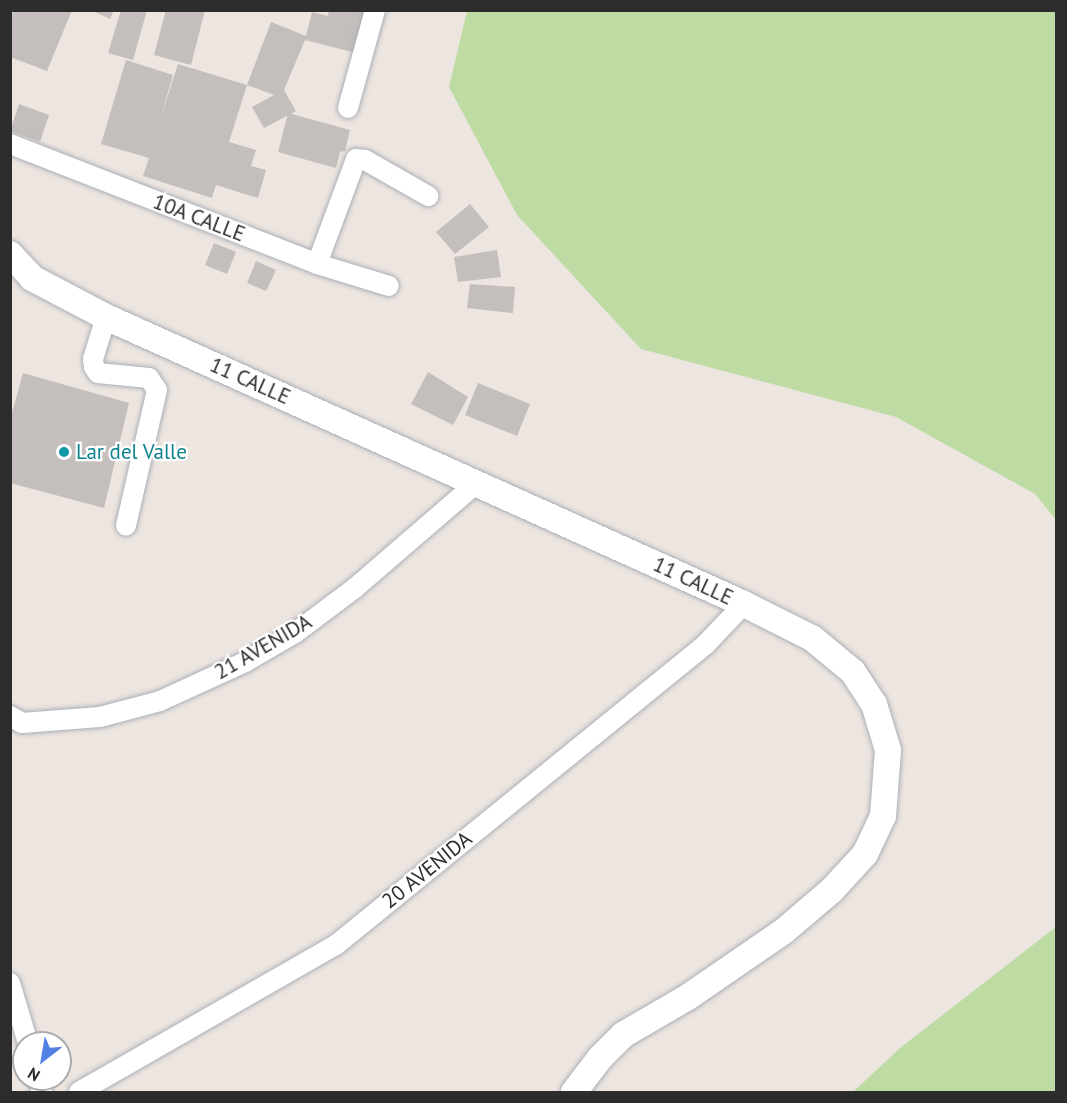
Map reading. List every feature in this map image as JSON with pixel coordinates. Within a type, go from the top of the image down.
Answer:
[{"type":"street","points":[[348,108],[375,10]]},
{"type":"street","name":"10A CALLE","points":[[10,144],[317,264],[389,286]]},
{"type":"street","points":[[317,264],[356,159],[365,160],[428,196]]},
{"type":"street","name":"11 CALLE","points":[[10,254],[21,274],[106,317],[478,482],[744,604],[812,638],[853,672],[874,704],[888,750],[883,816],[864,854],[832,890],[774,937],[688,997],[624,1035],[600,1059],[574,1092]]},
{"type":"street","points":[[106,317],[93,359],[98,373],[149,378],[157,390],[126,525]]},
{"type":"street","name":"21 AVENIDA","points":[[10,716],[22,723],[100,717],[160,701],[244,662],[295,633],[355,588],[478,482]]},
{"type":"street","name":"20 AVENIDA","points":[[79,1092],[336,945],[706,644],[744,604]]},
{"type":"street","points":[[10,984],[24,1031]]},
{"type":"green space","points":[[467,11],[1056,11],[1056,520],[1035,494],[896,417],[641,349],[517,215],[449,87]]},
{"type":"green space","points":[[1056,927],[1056,1092],[853,1092],[900,1048]]},
{"type":"building","points":[[14,10],[72,10],[47,71],[10,57],[10,20]]},
{"type":"building","points":[[91,10],[114,10],[110,19]]},
{"type":"building","points":[[121,10],[147,10],[133,60],[108,53]]},
{"type":"building","points":[[166,10],[205,10],[191,65],[154,55]]},
{"type":"building","points":[[329,10],[370,10],[360,54],[305,40],[284,90],[296,111],[264,128],[252,107],[274,95],[247,85],[271,22],[306,36],[312,12],[328,16]]},
{"type":"building","points":[[126,60],[173,75],[160,120],[178,64],[247,85],[229,142],[256,150],[251,166],[266,170],[258,198],[216,185],[212,198],[143,176],[149,158],[101,144]]},
{"type":"building","points":[[19,104],[49,115],[40,142],[10,131]]},
{"type":"building","points":[[288,113],[350,130],[345,151],[340,152],[336,168],[278,152]]},
{"type":"building","points":[[470,204],[489,227],[455,254],[436,232]]},
{"type":"building","points":[[214,243],[236,252],[227,274],[205,265]]},
{"type":"building","points":[[497,250],[501,277],[458,282],[454,257]]},
{"type":"building","points":[[256,261],[276,270],[266,291],[247,283]]},
{"type":"building","points":[[470,284],[515,287],[513,313],[467,308]]},
{"type":"building","points":[[428,372],[468,397],[453,425],[411,404]]},
{"type":"building","name":"Lar del Valle","points":[[23,373],[129,403],[104,508],[10,483],[10,420]]},
{"type":"building","points":[[478,383],[530,404],[517,436],[465,415]]},
{"type":"place","name":"Lar del Valle","points":[[64,452]]}]
